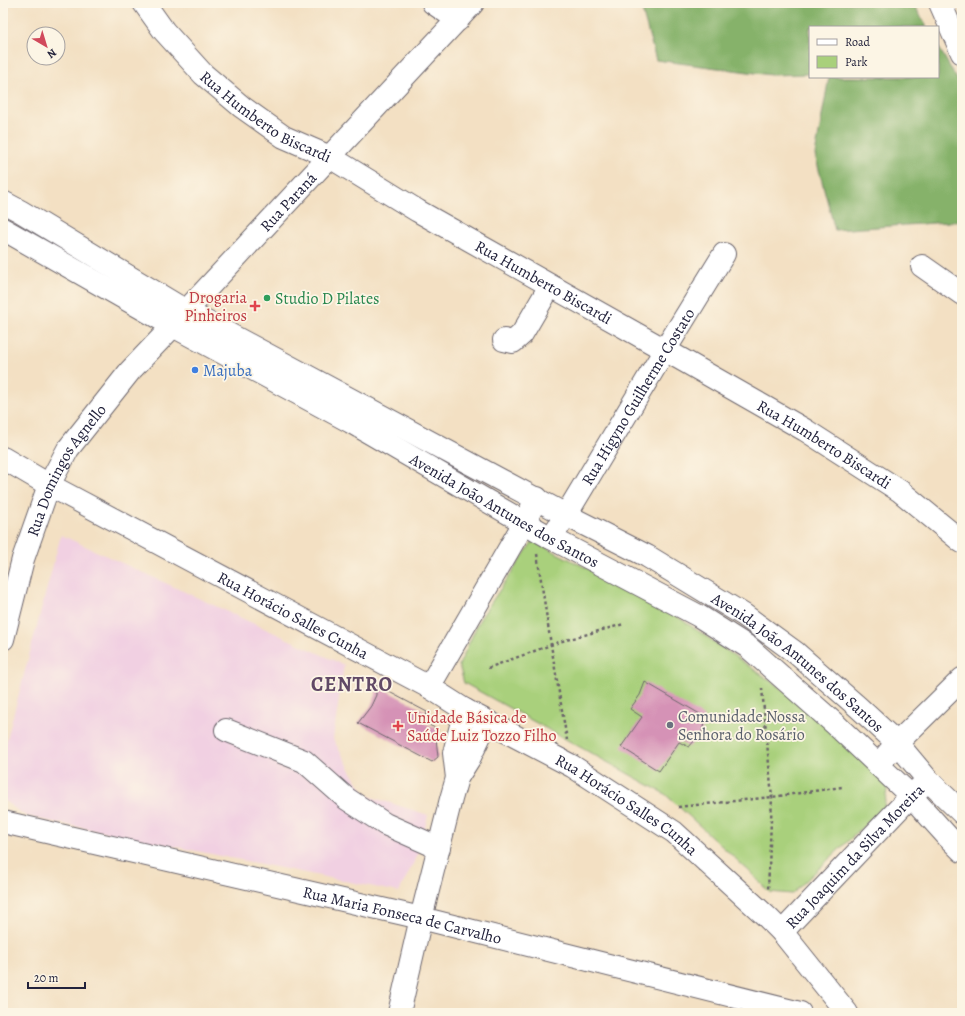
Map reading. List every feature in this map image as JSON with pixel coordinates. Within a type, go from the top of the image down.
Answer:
[{"type":"street","name":"Rua Humberto Biscardi","points":[[144,3],[164,31],[203,74],[242,108],[284,137],[330,157],[418,211],[805,430],[900,491],[962,542]]},
{"type":"street","points":[[433,3],[458,20]]},
{"type":"street","name":"Rua Paraná","points":[[179,319],[473,3]]},
{"type":"street","points":[[940,3],[962,53]]},
{"type":"street","name":"Avenida João Antunes dos Santos","points":[[3,202],[27,215],[179,319],[351,422],[536,529],[699,616],[748,647],[835,724],[911,796],[962,851]]},
{"type":"street","name":"Avenida João Antunes dos Santos","points":[[3,228],[179,319],[537,498],[566,515],[647,556],[744,615],[796,654],[858,707],[897,743],[928,780],[962,813]]},
{"type":"street","name":"Rua Higyno Guilherme Costato","points":[[429,687],[536,529],[566,515],[664,350],[724,254]]},
{"type":"street","points":[[922,266],[962,294]]},
{"type":"street","points":[[504,340],[513,342],[522,334],[550,286]]},
{"type":"street","name":"Rua Domingos Agnello","points":[[4,631],[23,559],[49,485],[68,449],[130,371],[179,319]]},
{"type":"street","name":"Rua Horácio Salles Cunha","points":[[3,458],[49,485],[429,687],[466,710],[572,766],[674,832],[782,932],[847,1013]]},
{"type":"street","name":"Rua Higyno Guilherme Costato","points":[[536,529],[537,498]]},
{"type":"street","points":[[878,765],[897,743],[962,679]]},
{"type":"street","points":[[457,778],[454,753],[466,710]]},
{"type":"street","points":[[399,1013],[421,918],[457,778],[469,759],[487,721]]},
{"type":"street","points":[[226,730],[304,761],[346,799],[385,824],[439,848]]},
{"type":"street","name":"Rua Joaquim da Silva Moreira","points":[[782,932],[928,780]]},
{"type":"street","name":"Rua Maria Fonseca de Carvalho","points":[[3,822],[421,918],[800,1013]]},
{"type":"path","points":[[536,529],[551,645],[572,766]]},
{"type":"path","points":[[488,668],[551,645],[624,624]]},
{"type":"path","points":[[760,657],[772,797],[766,917]]},
{"type":"path","points":[[678,807],[772,797],[842,787]]},
{"type":"shaded area","points":[[61,535],[344,665],[333,739],[365,795],[428,815],[419,852],[399,892],[34,818],[26,816],[3,800],[3,754]]},
{"type":"green space","points":[[640,3],[913,3],[926,26],[809,26],[809,74],[771,75],[656,60]]},
{"type":"green space","points":[[939,48],[962,88],[962,221],[835,230],[815,155],[829,78],[939,78]]},
{"type":"green space","points":[[533,541],[662,606],[801,702],[888,784],[884,807],[792,894],[769,892],[749,871],[665,794],[464,683],[459,665],[480,619]]},
{"type":"building","name":"Comunidade Nossa Senhora do Rosário","points":[[645,682],[705,717],[702,732],[689,747],[679,742],[659,771],[621,747],[642,717],[630,709],[640,695]]},
{"type":"building","name":"Unidade Básica de Saúde Luiz Tozzo Filho","points":[[376,685],[427,712],[424,723],[438,729],[436,738],[438,757],[432,762],[358,723],[371,706],[376,695]]},
{"type":"place","name":"Studio D Pilates","points":[[267,298]]},
{"type":"place","name":"Drogaria Pinheiros","points":[[255,306]]},
{"type":"place","name":"Majuba","points":[[195,370]]},
{"type":"place","name":"Comunidade Nossa Senhora do Rosário","points":[[670,725]]},
{"type":"place","name":"Unidade Básica de Saúde Luiz Tozzo Filho","points":[[398,726]]},
{"type":"district","name":"CENTRO","points":[[352,684]]}]
